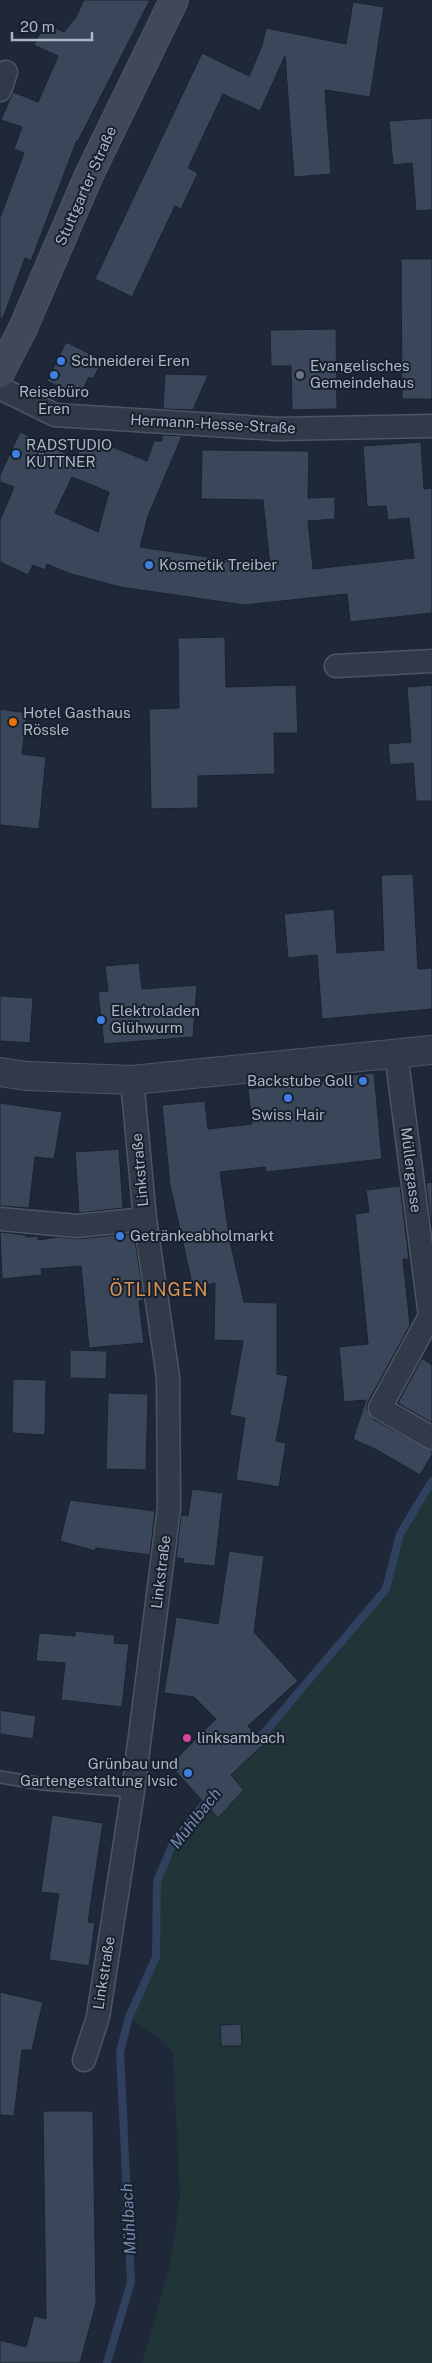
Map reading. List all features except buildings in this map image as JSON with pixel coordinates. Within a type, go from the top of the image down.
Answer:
[{"type":"main road","name":"Stuttgarter Straße","points":[[0,373],[23,328],[89,175],[174,0]]},
{"type":"street","name":"Hermann-Hesse-Straße","points":[[0,388],[56,415],[278,429],[432,426]]},
{"type":"street","points":[[336,666],[432,661]]},
{"type":"street","points":[[0,1072],[28,1076],[132,1080],[432,1050]]},
{"type":"street","name":"Müllergasse","points":[[396,1054],[431,1316],[380,1408],[432,1438]]},
{"type":"street","name":"Linkstraße","points":[[84,2060],[98,2017],[133,1791],[169,1508],[168,1377],[145,1219],[132,1080]]},
{"type":"street","points":[[0,1219],[77,1226],[145,1219]]},
{"type":"lane","points":[[0,1777],[43,1784],[133,1791]]},
{"type":"green space","points":[[432,1481],[432,2363],[142,2363],[170,2265],[180,2196],[173,2052],[158,2037],[129,2017],[156,1957],[157,1881],[175,1839],[386,1590],[400,1534]]},
{"type":"waterway","name":"Mühlbach","points":[[253,1746],[386,1589],[400,1534],[432,1481]]},
{"type":"waterway","name":"Mühlbach","points":[[107,2363],[131,2282],[120,2052],[129,2017],[156,1957],[157,1881],[175,1839],[210,1797]]},
{"type":"place","name":"Schneiderei Eren","points":[[61,361]]},
{"type":"place","name":"Reisebüro Eren","points":[[54,375]]},
{"type":"place","name":"Evangelisches Gemeindehaus","points":[[300,375]]},
{"type":"place","name":"RADSTUDIO KÜTTNER","points":[[16,454]]},
{"type":"place","name":"Kosmetik Treiber","points":[[149,565]]},
{"type":"place","name":"Hotel Gasthaus Rössle","points":[[13,722]]},
{"type":"place","name":"Elektroladen Glühwurm","points":[[101,1020]]},
{"type":"place","name":"Backstube Goll","points":[[363,1081]]},
{"type":"place","name":"Swiss Hair","points":[[288,1098]]},
{"type":"place","name":"Getränkeabholmarkt","points":[[120,1236]]},
{"type":"place","name":"linksambach","points":[[187,1738]]},
{"type":"place","name":"Grünbau und Gartengestaltung Ivsic","points":[[188,1773]]},
{"type":"district","name":"ÖTLINGEN","points":[[159,1290]]}]
